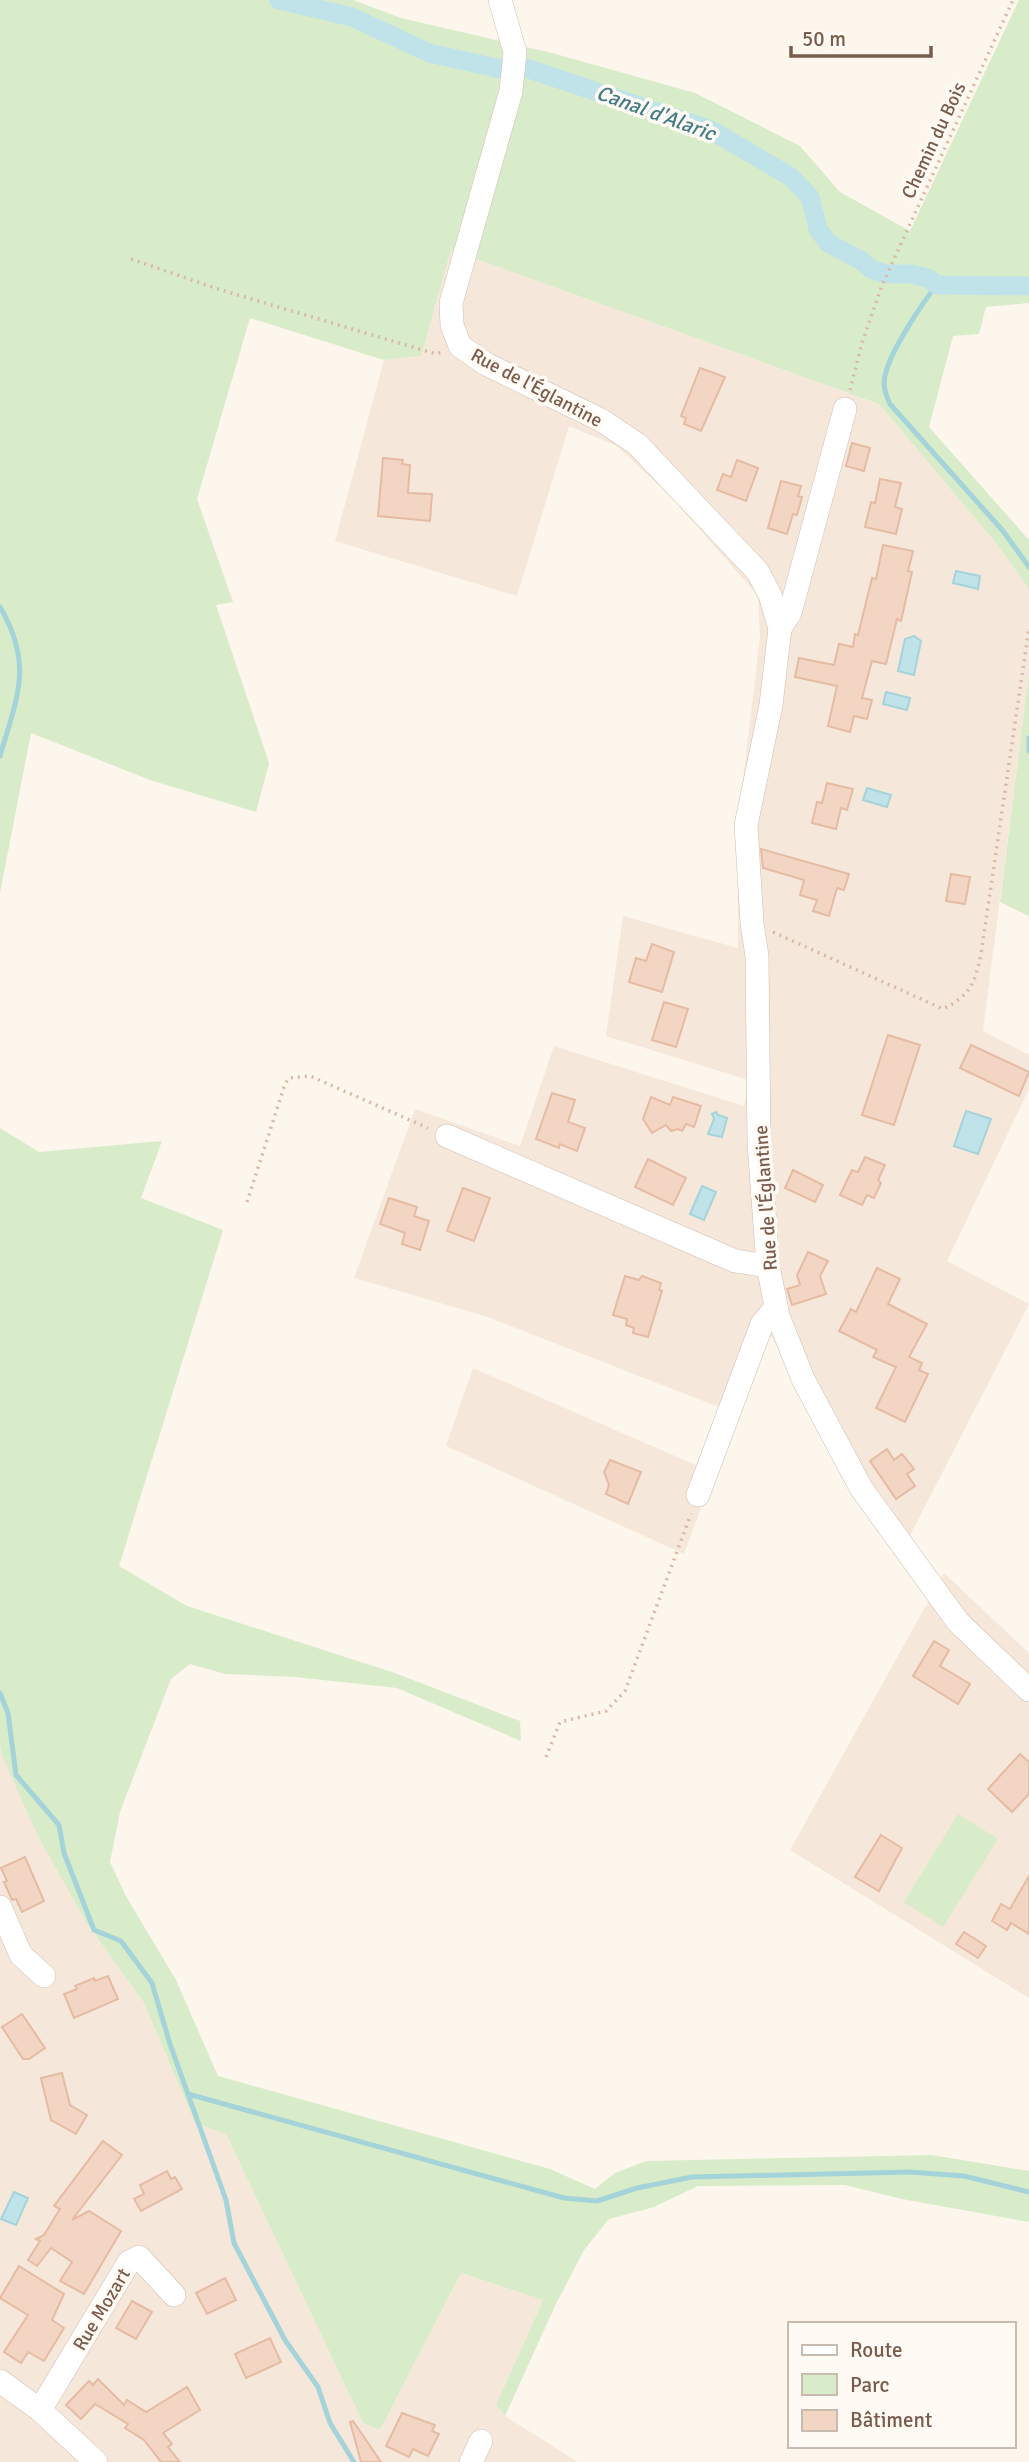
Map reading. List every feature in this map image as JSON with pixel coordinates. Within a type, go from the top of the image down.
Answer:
[{"type":"street","name":"Rue de l'Églantine","points":[[500,0],[515,51],[511,91],[451,303],[452,325],[460,346],[486,364],[601,420],[637,444],[758,572],[770,595],[780,628],[771,705],[746,825],[752,923],[757,956],[759,1143],[768,1266],[776,1307],[803,1378],[861,1488],[958,1622],[1029,1690]]},
{"type":"street","name":"Rue de l'Églantine","points":[[780,628],[790,612],[845,410]]},
{"type":"street","points":[[447,1136],[735,1261],[768,1266]]},
{"type":"street","points":[[698,1496],[762,1324],[776,1307]]},
{"type":"street","points":[[0,1908],[21,1955],[44,1976]]},
{"type":"street","name":"Rue Mozart","points":[[40,2410],[129,2262],[139,2257],[174,2295]]},
{"type":"street","points":[[0,2381],[40,2410],[92,2460]]},
{"type":"street","points":[[471,2462],[481,2441]]},
{"type":"path","name":"Chemin du Bois","points":[[845,410],[862,342],[881,285],[1013,0]]},
{"type":"path","points":[[131,259],[218,289],[436,354],[460,346]]},
{"type":"path","points":[[752,923],[943,1009],[956,1003],[968,992],[975,982],[981,954],[1029,628]]},
{"type":"path","points":[[247,1202],[289,1078],[310,1076],[447,1136]]},
{"type":"path","points":[[546,1757],[560,1722],[606,1711],[625,1691],[698,1496]]},
{"type":"shaded area","points":[[451,250],[879,404],[996,543],[1029,589],[1029,672],[983,1031],[1029,1055],[1029,1089],[947,1261],[1029,1304],[900,1555],[857,1503],[772,1336],[759,1345],[734,1413],[485,1316],[354,1278],[415,1109],[520,1146],[554,1046],[744,1106],[748,1080],[606,1036],[623,916],[738,948],[737,829],[760,638],[758,596],[673,499],[617,446],[569,426],[517,596],[335,541],[384,360],[421,356]]},
{"type":"shaded area","points":[[473,1368],[714,1473],[684,1554],[446,1446]]},
{"type":"shaded area","points":[[944,1573],[1029,1653],[1029,1998],[790,1850]]},
{"type":"shaded area","points":[[0,1745],[2,1756],[86,1922],[144,2003],[195,2123],[226,2134],[363,2423],[380,2430],[461,2273],[543,2300],[496,2405],[505,2416],[578,2462],[0,2462]]},
{"type":"green space","points":[[0,0],[353,0],[401,18],[552,53],[695,93],[800,146],[840,192],[910,231],[1019,0],[1029,0],[1029,303],[986,307],[979,334],[953,336],[929,427],[1029,540],[1029,589],[996,543],[879,404],[451,250],[421,356],[384,360],[250,318],[197,499],[233,602],[216,605],[269,763],[256,812],[150,780],[31,733],[0,893]]},
{"type":"green space","points":[[1029,672],[1029,916],[1000,902]]},
{"type":"green space","points":[[0,1128],[39,1152],[162,1141],[141,1198],[223,1230],[119,1566],[187,1606],[395,1673],[520,1721],[521,1741],[397,1688],[295,1677],[225,1674],[190,1664],[171,1679],[120,1812],[110,1862],[127,1898],[176,1980],[218,2076],[550,2169],[595,2189],[615,2173],[646,2161],[932,2155],[1029,2171],[1029,2222],[902,2199],[845,2185],[698,2186],[654,2207],[609,2219],[584,2250],[555,2306],[505,2416],[496,2405],[543,2300],[461,2273],[380,2430],[363,2423],[226,2134],[195,2123],[144,2003],[86,1922],[38,1836],[2,1756]]},
{"type":"green space","points":[[958,1814],[998,1839],[943,1927],[904,1902]]},
{"type":"water","points":[[956,571],[980,576],[978,589],[953,583]]},
{"type":"water","points":[[914,636],[921,641],[914,675],[898,671],[905,639]]},
{"type":"water","points":[[886,692],[910,698],[907,710],[883,704]]},
{"type":"water","points":[[867,788],[891,795],[887,807],[863,800]]},
{"type":"water","points":[[966,1111],[991,1119],[978,1154],[954,1146]]},
{"type":"water","points":[[716,1112],[727,1118],[722,1137],[708,1134],[714,1119],[712,1114]]},
{"type":"water","points":[[702,1186],[716,1192],[704,1220],[690,1214]]},
{"type":"water","points":[[14,2192],[28,2198],[16,2225],[1,2219]]},
{"type":"building","points":[[700,368],[725,377],[701,431],[684,424],[686,418],[681,416]]},
{"type":"building","points":[[852,443],[870,448],[864,471],[846,466]]},
{"type":"building","points":[[383,458],[403,460],[402,464],[410,465],[408,493],[432,494],[430,521],[378,516]]},
{"type":"building","points":[[737,460],[758,468],[746,501],[717,490],[723,474],[731,477]]},
{"type":"building","points":[[880,479],[901,483],[895,507],[902,509],[896,534],[865,527],[871,502],[875,503]]},
{"type":"building","points":[[781,481],[801,486],[798,496],[802,497],[797,515],[793,514],[787,534],[768,528]]},
{"type":"building","points":[[883,545],[913,551],[908,571],[912,572],[901,621],[897,619],[886,664],[872,661],[862,698],[872,700],[867,719],[854,716],[850,732],[828,726],[837,686],[795,677],[799,658],[834,665],[839,644],[853,647],[872,578],[876,579]]},
{"type":"building","points":[[827,783],[853,789],[847,810],[841,808],[836,829],[812,823],[817,802],[822,803]]},
{"type":"building","points":[[761,849],[849,874],[844,890],[837,888],[829,916],[813,911],[817,900],[800,895],[804,880],[763,868]]},
{"type":"building","points":[[951,874],[970,877],[965,904],[946,901]]},
{"type":"building","points":[[652,944],[674,952],[662,992],[629,982],[636,958],[646,961]]},
{"type":"building","points":[[664,1002],[688,1009],[676,1047],[652,1040]]},
{"type":"building","points":[[888,1035],[920,1045],[894,1125],[862,1115]]},
{"type":"building","points":[[971,1045],[1029,1072],[1019,1096],[960,1068]]},
{"type":"building","points":[[552,1093],[575,1100],[568,1122],[585,1128],[577,1151],[560,1144],[559,1148],[536,1139]]},
{"type":"building","points":[[651,1097],[670,1105],[673,1097],[701,1106],[694,1127],[686,1124],[682,1131],[671,1131],[666,1125],[652,1133],[643,1119]]},
{"type":"building","points":[[865,1157],[885,1165],[874,1198],[867,1195],[862,1205],[840,1195],[852,1170],[858,1172]]},
{"type":"building","points":[[648,1159],[686,1178],[673,1205],[635,1187]]},
{"type":"building","points":[[793,1170],[823,1185],[815,1202],[785,1188]]},
{"type":"building","points":[[463,1188],[490,1198],[474,1241],[447,1231]]},
{"type":"building","points":[[389,1198],[417,1207],[414,1216],[429,1221],[420,1250],[402,1244],[405,1233],[380,1224]]},
{"type":"building","points":[[808,1252],[828,1261],[820,1276],[826,1294],[792,1305],[787,1289],[800,1285],[797,1275]]},
{"type":"building","points":[[877,1268],[900,1279],[888,1304],[927,1324],[909,1357],[922,1363],[919,1370],[928,1374],[905,1422],[876,1408],[896,1367],[873,1357],[877,1350],[839,1331],[851,1309],[856,1312]]},
{"type":"building","points":[[625,1276],[639,1280],[642,1276],[661,1283],[659,1290],[662,1291],[648,1337],[633,1333],[634,1328],[626,1325],[627,1319],[613,1315]]},
{"type":"building","points":[[887,1449],[894,1460],[902,1454],[914,1469],[907,1474],[915,1486],[896,1499],[870,1461]]},
{"type":"building","points":[[610,1460],[641,1472],[628,1504],[606,1494],[609,1485],[604,1472]]},
{"type":"building","points":[[934,1641],[949,1650],[940,1666],[970,1684],[958,1704],[913,1676]]},
{"type":"building","points":[[1020,1754],[1029,1762],[1029,1794],[1012,1812],[988,1789]]},
{"type":"building","points":[[881,1835],[902,1848],[879,1891],[855,1877]]},
{"type":"building","points":[[25,1857],[44,1901],[22,1912],[16,1899],[12,1900],[1,1868]]},
{"type":"building","points":[[1029,1876],[1029,1934],[1011,1923],[1007,1930],[992,1921],[1001,1904],[1010,1909]]},
{"type":"building","points":[[964,1932],[986,1946],[978,1958],[956,1944]]},
{"type":"building","points":[[108,1976],[118,1999],[74,2018],[64,1994],[94,1978],[95,1981]]},
{"type":"building","points":[[22,2014],[45,2048],[29,2059],[23,2059],[2,2027]]},
{"type":"building","points":[[62,2073],[70,2105],[87,2115],[76,2134],[51,2120],[41,2078]]},
{"type":"building","points":[[103,2141],[122,2155],[72,2220],[89,2211],[121,2231],[84,2294],[60,2281],[72,2262],[51,2248],[37,2266],[28,2260],[40,2241],[36,2239],[44,2235],[60,2209],[54,2206]]},
{"type":"building","points":[[167,2171],[171,2179],[175,2177],[182,2189],[141,2211],[134,2199],[144,2194],[140,2185]]},
{"type":"building","points":[[19,2266],[64,2294],[52,2320],[64,2328],[44,2361],[28,2352],[21,2363],[4,2352],[28,2315],[0,2298]]},
{"type":"building","points":[[225,2278],[236,2300],[207,2314],[196,2293]]},
{"type":"building","points":[[132,2301],[152,2312],[136,2339],[116,2328]]},
{"type":"building","points":[[270,2338],[281,2362],[246,2378],[235,2354]]},
{"type":"building","points":[[98,2379],[124,2405],[127,2400],[146,2412],[187,2387],[200,2410],[163,2433],[172,2444],[168,2447],[180,2462],[161,2462],[144,2440],[125,2428],[128,2424],[95,2404],[81,2419],[66,2405],[89,2381],[93,2385]]},
{"type":"building","points":[[402,2413],[435,2425],[432,2431],[439,2434],[428,2456],[413,2449],[409,2457],[386,2446]]},
{"type":"building","points":[[353,2421],[381,2462],[361,2462],[350,2422]]},
{"type":"waterway","name":"Canal d'Alaric","points":[[279,0],[352,17],[429,53],[505,70],[526,68],[711,130],[791,177],[810,197],[818,229],[828,243],[862,261],[871,269],[886,274],[911,274],[928,278],[937,285],[1029,286]]},
{"type":"waterway","points":[[937,285],[908,327],[889,362],[884,381],[887,396],[890,404],[1003,531],[1029,567]]},
{"type":"waterway","points":[[0,607],[17,646],[19,664],[16,698],[0,756]]},
{"type":"waterway","points":[[1029,738],[1029,751]]},
{"type":"waterway","points":[[0,1693],[8,1713],[16,1775],[59,1825],[64,1853],[94,1930],[121,1941],[152,1983],[170,2044],[226,2200],[234,2243],[285,2340],[318,2387],[330,2423],[354,2462]]},
{"type":"waterway","points":[[188,2094],[564,2198],[597,2201],[637,2188],[692,2177],[910,2172],[964,2176],[1029,2192]]}]
